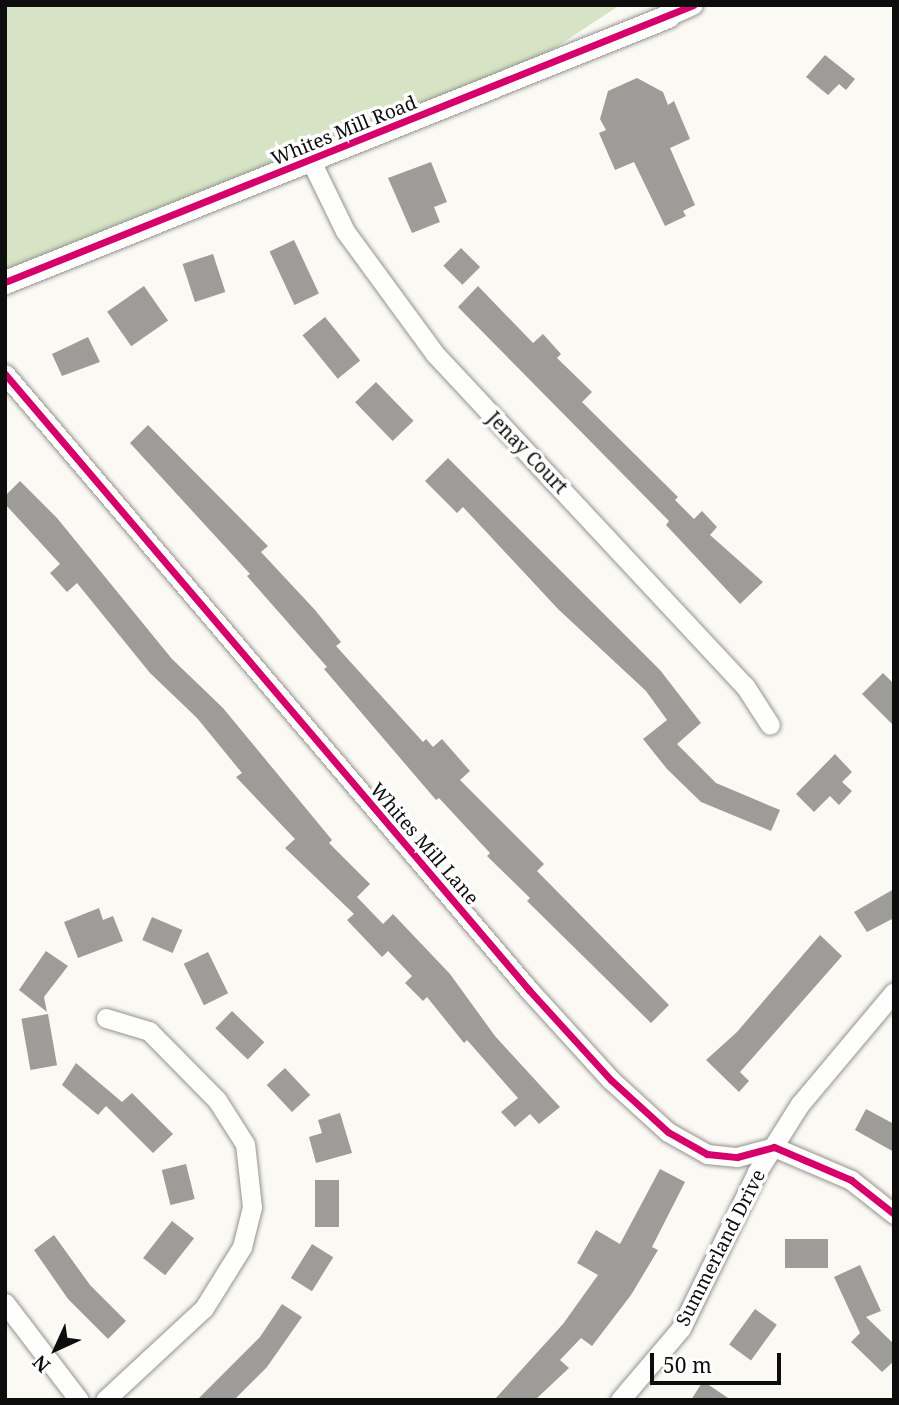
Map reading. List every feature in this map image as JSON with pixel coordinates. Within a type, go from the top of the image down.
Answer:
[{"type":"street","name":"Whites Mill Road","points":[[5,282],[311,161],[665,9],[693,5]]},
{"type":"street","name":"Jenay Court","points":[[311,161],[345,231],[435,354],[745,686],[770,725]]},
{"type":"street","name":"Whites Mill Lane","points":[[5,374],[420,864],[611,1080],[668,1132],[708,1154],[737,1157],[774,1147]]},
{"type":"street","name":"Summerland Drive","points":[[620,1400],[681,1328],[757,1172],[800,1104],[894,992]]},
{"type":"street","points":[[105,1400],[204,1308],[242,1247],[251,1207],[245,1143],[217,1100],[149,1031],[106,1018]]},
{"type":"street","points":[[774,1147],[850,1180],[894,1214]]},
{"type":"street","points":[[5,1303],[79,1400]]},
{"type":"green space","points":[[5,5],[620,5],[479,98],[5,291]]},
{"type":"building","points":[[825,55],[855,79],[846,90],[839,84],[828,95],[806,77]]},
{"type":"building","points":[[637,78],[663,92],[668,105],[674,101],[690,139],[670,148],[695,205],[683,211],[686,216],[665,226],[634,162],[615,170],[599,133],[606,130],[600,119],[608,91]]},
{"type":"building","points":[[431,162],[447,202],[434,207],[440,222],[412,233],[388,178]]},
{"type":"building","points":[[294,240],[319,293],[294,305],[270,251]]},
{"type":"building","points":[[461,248],[480,267],[462,285],[443,266]]},
{"type":"building","points":[[213,254],[225,292],[195,302],[183,264]]},
{"type":"building","points":[[144,286],[168,320],[131,346],[107,312]]},
{"type":"building","points":[[478,286],[533,343],[543,334],[561,354],[557,358],[592,392],[582,402],[678,497],[675,500],[694,519],[702,511],[717,527],[710,535],[763,582],[740,604],[666,525],[669,521],[458,307]]},
{"type":"building","points":[[325,317],[360,361],[338,379],[302,335]]},
{"type":"building","points":[[88,337],[100,362],[62,376],[52,354]]},
{"type":"building","points":[[376,382],[414,421],[393,441],[355,402]]},
{"type":"building","points":[[148,425],[268,546],[261,552],[341,642],[336,646],[423,742],[426,739],[433,747],[442,739],[470,771],[460,780],[544,864],[537,871],[669,1005],[651,1023],[527,901],[530,898],[487,856],[490,853],[439,798],[436,800],[324,669],[327,667],[247,576],[250,574],[130,443]]},
{"type":"building","points":[[448,458],[660,670],[701,723],[677,744],[716,783],[780,810],[771,831],[701,802],[667,769],[643,739],[667,720],[646,691],[558,609],[463,507],[457,513],[425,481]]},
{"type":"building","points":[[20,481],[57,518],[172,659],[223,708],[332,840],[329,843],[370,884],[357,897],[383,924],[393,914],[450,974],[495,1036],[560,1107],[539,1124],[530,1114],[515,1127],[501,1112],[518,1098],[467,1040],[464,1043],[427,997],[423,1001],[405,983],[412,976],[388,951],[382,957],[347,920],[354,914],[285,848],[295,839],[236,777],[242,773],[197,718],[150,673],[77,583],[67,592],[50,573],[60,564],[5,504],[5,496]]},
{"type":"building","points":[[883,673],[894,684],[894,726],[862,694]]},
{"type":"building","points":[[835,754],[852,772],[842,782],[852,791],[839,805],[830,796],[814,812],[796,794]]},
{"type":"building","points":[[894,889],[894,918],[867,932],[854,912]]},
{"type":"building","points":[[99,908],[103,920],[113,916],[123,941],[78,958],[64,922]]},
{"type":"building","points":[[152,917],[182,930],[173,953],[142,940]]},
{"type":"building","points":[[820,935],[842,956],[740,1072],[749,1081],[739,1092],[706,1060],[737,1032]]},
{"type":"building","points":[[46,951],[68,966],[44,997],[47,1012],[19,990]]},
{"type":"building","points":[[208,952],[228,993],[204,1005],[184,964]]},
{"type":"building","points":[[232,1011],[264,1042],[248,1060],[215,1028]]},
{"type":"building","points":[[48,1014],[57,1065],[30,1070],[21,1019]]},
{"type":"building","points":[[76,1063],[122,1102],[132,1093],[173,1134],[153,1153],[106,1106],[98,1115],[62,1085]]},
{"type":"building","points":[[285,1068],[310,1095],[292,1112],[267,1085]]},
{"type":"building","points":[[866,1109],[894,1124],[894,1152],[855,1130]]},
{"type":"building","points":[[340,1113],[352,1153],[316,1163],[309,1137],[322,1133],[318,1120]]},
{"type":"building","points":[[186,1164],[195,1199],[170,1205],[162,1170]]},
{"type":"building","points":[[660,1169],[685,1182],[652,1247],[658,1250],[631,1295],[592,1346],[581,1338],[560,1360],[569,1368],[535,1400],[494,1400],[563,1324],[598,1275],[577,1263],[596,1230],[620,1244]]},
{"type":"building","points":[[315,1180],[339,1180],[339,1227],[315,1227]]},
{"type":"building","points":[[172,1221],[194,1238],[165,1275],[143,1258]]},
{"type":"building","points":[[54,1235],[90,1285],[126,1321],[108,1339],[68,1299],[34,1250]]},
{"type":"building","points":[[785,1239],[828,1239],[828,1268],[785,1268]]},
{"type":"building","points":[[312,1244],[333,1257],[312,1291],[291,1278]]},
{"type":"building","points":[[860,1265],[881,1311],[866,1317],[894,1344],[894,1361],[882,1372],[851,1342],[860,1333],[834,1277]]},
{"type":"building","points":[[282,1304],[302,1317],[267,1367],[234,1400],[197,1400],[260,1337]]},
{"type":"building","points":[[755,1309],[777,1325],[751,1360],[729,1345]]},
{"type":"building","points":[[703,1381],[731,1400],[691,1400]]},
{"type":"cycle path","points":[[5,282],[693,5]]},
{"type":"cycle path","points":[[5,374],[529,990],[611,1080],[668,1132],[707,1154],[737,1157],[774,1147],[851,1180],[894,1214]]}]
